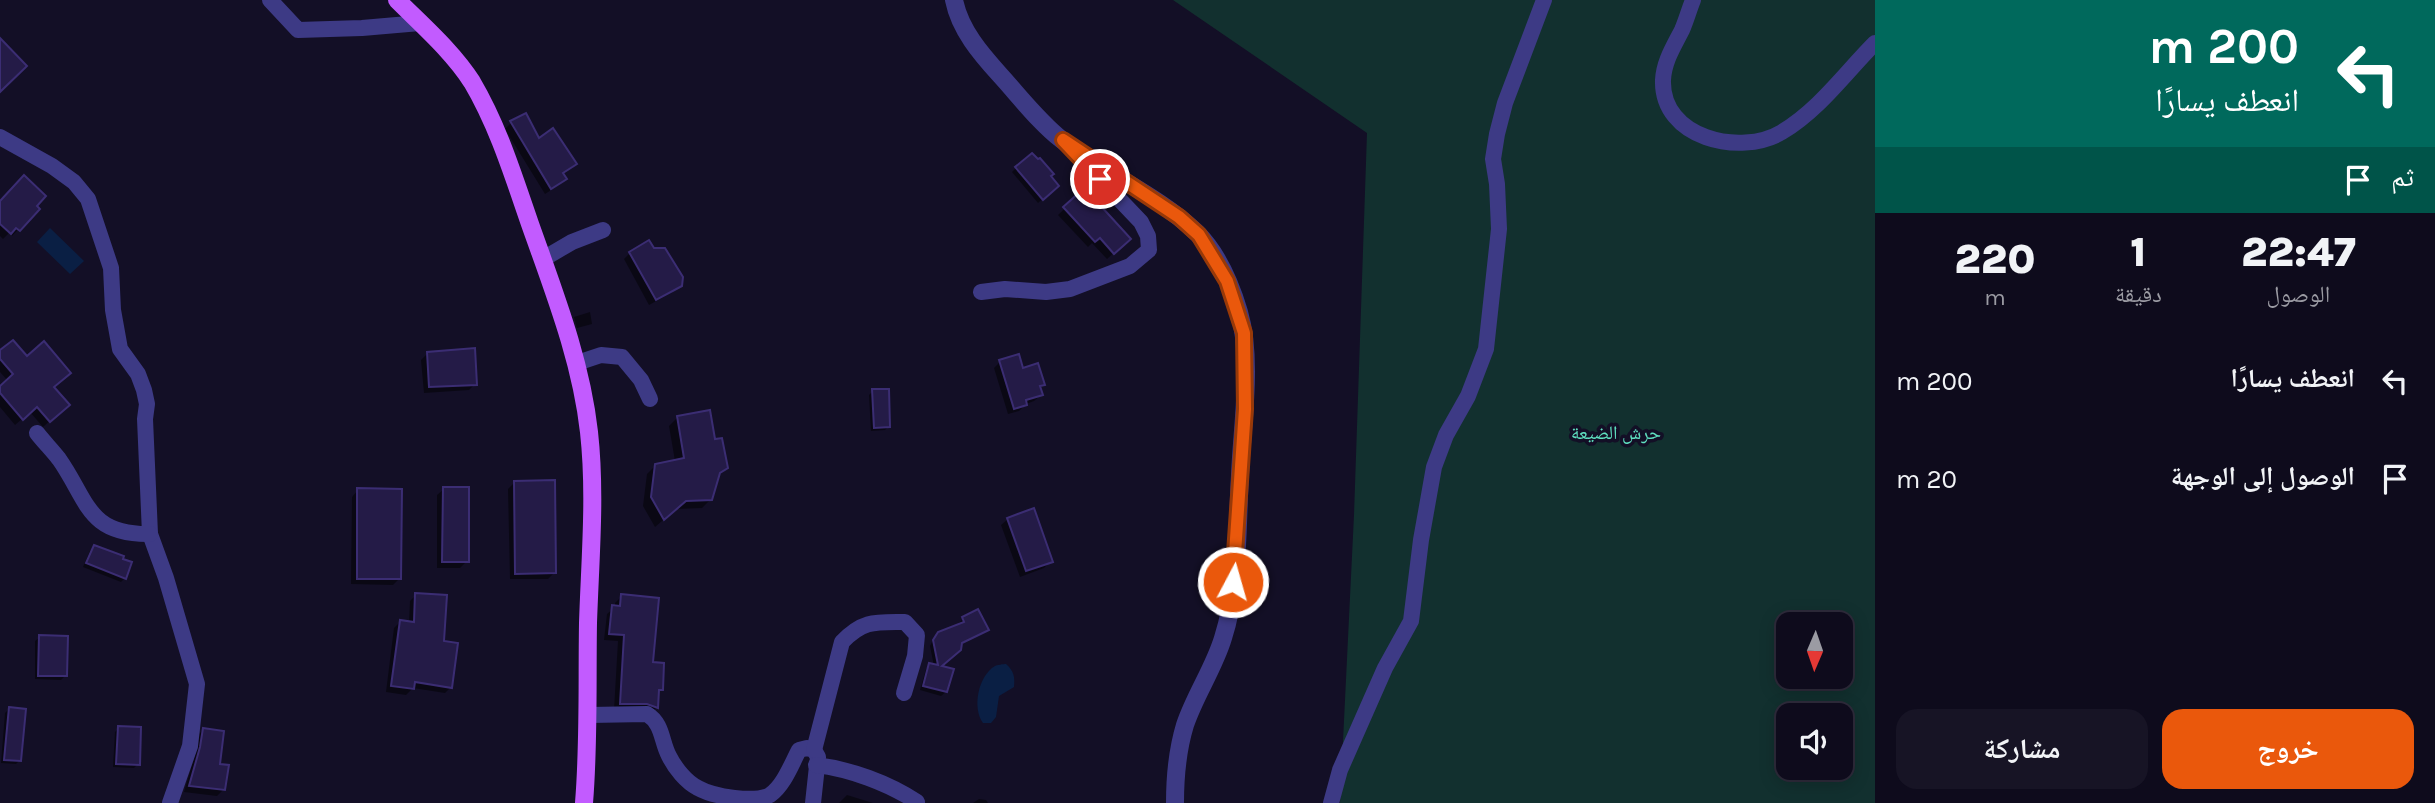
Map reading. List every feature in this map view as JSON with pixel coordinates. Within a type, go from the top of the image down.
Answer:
[{"type":"main road","points":[[397,0],[452,55],[471,81],[492,119],[543,259],[581,375],[589,435],[591,518],[589,715],[584,803]]},
{"type":"street","points":[[270,0],[298,30],[420,23]]},
{"type":"street","points":[[954,0],[964,27],[982,55],[1141,222],[1148,236],[1149,250],[1130,265],[1070,289],[1046,292],[1005,289],[981,292]]},
{"type":"street","points":[[1331,803],[1340,770],[1385,668],[1412,621],[1421,540],[1434,467],[1446,435],[1468,396],[1486,349],[1499,229],[1493,159],[1497,134],[1505,103],[1544,0]]},
{"type":"street","points":[[1693,0],[1667,62],[1663,79],[1664,94],[1670,110],[1683,124],[1706,138],[1722,142],[1765,140],[1783,131],[1820,100],[1875,43]]},
{"type":"street","points":[[0,137],[63,174],[74,182],[88,199],[111,268],[113,310],[120,349],[138,374],[147,404],[145,419],[150,534],[166,578],[197,684],[190,746],[170,803]]},
{"type":"street","points":[[1063,140],[1179,217],[1199,235],[1227,281],[1244,333],[1245,409],[1237,543],[1230,601],[1224,636],[1185,724],[1175,803]]},
{"type":"street","points":[[543,259],[572,242],[603,230]]},
{"type":"street","points":[[577,363],[601,355],[622,357],[641,380],[650,399]]},
{"type":"street","points":[[37,433],[59,459],[88,510],[105,524],[132,534],[150,534]]},
{"type":"street","points":[[813,803],[815,758],[842,642],[854,630],[875,622],[905,622],[917,635],[915,656],[904,693]]},
{"type":"street","points":[[589,715],[648,715],[655,719],[669,757],[686,780],[699,789],[739,800],[759,801],[769,796],[780,786],[799,750],[807,748],[815,758],[902,792],[917,802]]},
{"type":"green space","name":"حرش الضيعة","points":[[1173,0],[1875,0],[1875,803],[1340,803],[1354,515],[1367,133]]},
{"type":"water","points":[[50,228],[84,261],[70,274],[37,242]]},
{"type":"water","points":[[1006,664],[1013,674],[1014,687],[999,696],[996,717],[991,723],[983,723],[977,701],[981,684],[989,671]]},
{"type":"building","points":[[0,38],[27,66],[0,92]]},
{"type":"building","points":[[526,113],[539,138],[553,128],[577,164],[563,173],[567,179],[551,189],[510,121]]},
{"type":"building","points":[[1032,153],[1054,174],[1051,176],[1059,186],[1043,200],[1015,167]]},
{"type":"building","points":[[24,175],[46,196],[37,206],[40,209],[20,231],[16,228],[11,234],[0,224],[0,201]]},
{"type":"building","points":[[1081,191],[1096,207],[1099,204],[1131,239],[1114,254],[1100,238],[1095,242],[1063,207]]},
{"type":"building","points":[[649,240],[654,248],[665,248],[683,277],[682,286],[656,300],[629,252]]},
{"type":"building","points":[[13,340],[27,356],[44,341],[71,373],[54,387],[70,405],[50,422],[37,407],[23,420],[0,393],[0,386],[13,374],[0,359],[0,350]]},
{"type":"building","points":[[475,348],[477,385],[429,387],[427,352]]},
{"type":"building","points":[[1019,354],[1023,368],[1038,363],[1045,385],[1040,386],[1043,395],[1026,400],[1027,405],[1014,409],[999,360]]},
{"type":"building","points":[[872,389],[889,389],[890,427],[874,428]]},
{"type":"building","points":[[710,410],[715,439],[722,438],[728,468],[720,473],[712,500],[686,501],[664,520],[651,497],[655,464],[684,458],[677,416]]},
{"type":"building","points":[[555,480],[556,573],[515,574],[514,481]]},
{"type":"building","points":[[443,487],[469,487],[469,562],[442,562]]},
{"type":"building","points":[[357,488],[402,489],[401,579],[357,579]]},
{"type":"building","points":[[1034,508],[1053,562],[1026,571],[1007,518]]},
{"type":"building","points":[[94,545],[124,556],[123,559],[132,562],[126,579],[86,563]]},
{"type":"building","points":[[415,593],[447,595],[444,641],[458,643],[452,688],[415,682],[414,689],[391,686],[400,620],[414,622]]},
{"type":"building","points":[[621,594],[659,598],[653,662],[664,663],[663,690],[659,690],[658,708],[647,704],[620,704],[624,635],[609,634],[612,605],[620,606]]},
{"type":"building","points":[[978,609],[989,630],[962,643],[961,650],[942,666],[954,669],[947,692],[923,686],[929,663],[938,665],[933,640],[938,632],[964,622],[962,617]]},
{"type":"building","points":[[39,635],[68,636],[67,676],[38,676]]},
{"type":"building","points":[[9,707],[26,709],[21,761],[4,760]]},
{"type":"building","points":[[118,726],[141,727],[140,765],[116,764]]},
{"type":"building","points":[[203,728],[224,731],[220,764],[229,765],[225,790],[189,786]]},
{"type":"route","points":[[1100,179],[1063,140],[1179,217],[1199,235],[1227,281],[1238,311],[1244,333],[1245,409],[1233,582]]}]
